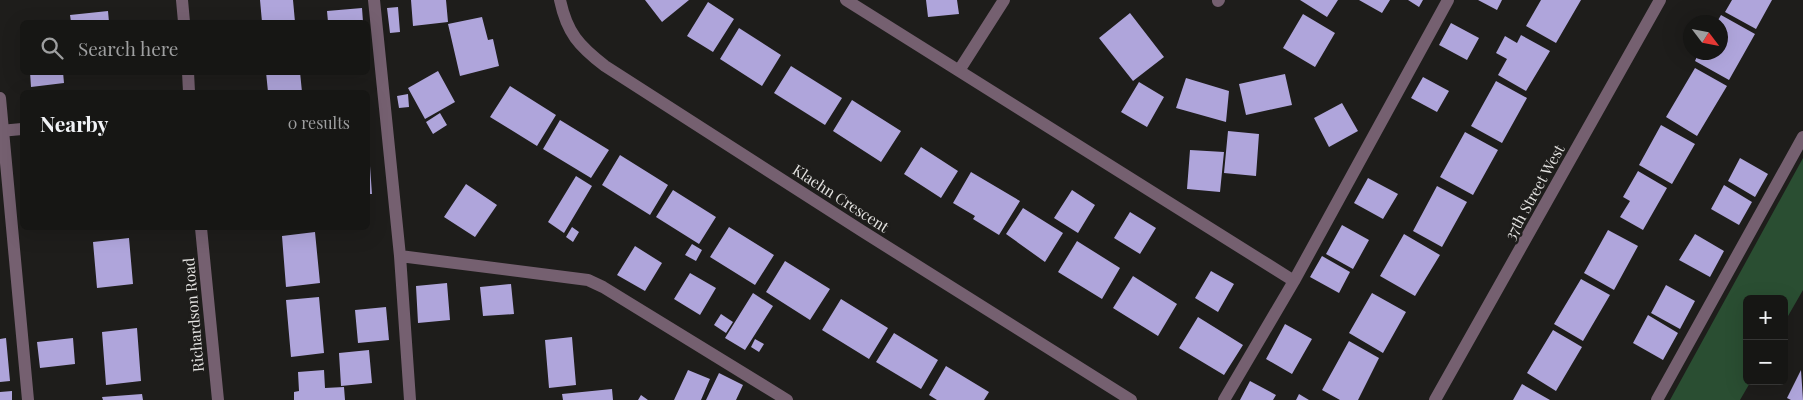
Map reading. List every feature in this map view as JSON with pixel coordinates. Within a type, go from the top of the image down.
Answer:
[{"type":"street","points":[[182,0],[184,20]]},
{"type":"street","points":[[374,0],[400,256],[410,400]]},
{"type":"street","name":"Klaehn Crescent","points":[[560,0],[564,20],[574,37],[587,52],[605,66],[862,231],[1131,400]]},
{"type":"street","points":[[846,0],[1294,281]]},
{"type":"street","points":[[960,70],[1004,0]]},
{"type":"street","points":[[1224,400],[1294,281],[1448,0]]},
{"type":"street","name":"37th Street West","points":[[1435,400],[1660,0]]},
{"type":"street","points":[[188,75],[189,90]]},
{"type":"street","points":[[0,98],[28,400]]},
{"type":"street","points":[[2,131],[20,129]]},
{"type":"street","points":[[1657,400],[1803,137]]},
{"type":"street","name":"Richardson Road","points":[[201,230],[218,400]]},
{"type":"street","points":[[400,256],[588,280],[603,287],[787,400]]},
{"type":"green space","points":[[1803,158],[1803,290],[1788,316],[1788,295],[1743,295],[1743,385],[1749,385],[1740,400],[1670,400]]},
{"type":"building","points":[[260,0],[293,0],[295,20],[262,20]]},
{"type":"building","points":[[411,0],[446,0],[448,22],[413,26]]},
{"type":"building","points":[[645,0],[689,0],[662,22]]},
{"type":"building","points":[[926,0],[957,0],[959,14],[928,17]]},
{"type":"building","points":[[1300,0],[1338,0],[1327,17]]},
{"type":"building","points":[[1359,0],[1390,0],[1382,13]]},
{"type":"building","points":[[1408,0],[1423,0],[1419,7]]},
{"type":"building","points":[[1478,0],[1502,0],[1497,10]]},
{"type":"building","points":[[1541,0],[1581,0],[1556,43],[1526,26]]},
{"type":"building","points":[[1732,0],[1772,0],[1756,29],[1725,12]]},
{"type":"building","points":[[708,2],[734,19],[713,52],[687,36]]},
{"type":"building","points":[[398,7],[400,32],[390,33],[387,8]]},
{"type":"building","points":[[362,8],[363,20],[328,20],[327,11]]},
{"type":"building","points":[[108,11],[109,20],[71,20],[70,15]]},
{"type":"building","points":[[1130,13],[1164,57],[1133,81],[1099,38]]},
{"type":"building","points":[[1303,14],[1335,33],[1315,67],[1283,48]]},
{"type":"building","points":[[482,17],[488,40],[493,39],[499,66],[460,76],[448,24]]},
{"type":"building","points":[[1728,19],[1755,34],[1729,80],[1695,61],[1728,60]]},
{"type":"building","points":[[1451,23],[1479,38],[1467,60],[1439,45]]},
{"type":"building","points":[[739,28],[781,55],[762,86],[720,59]]},
{"type":"building","points":[[1521,35],[1550,51],[1526,91],[1498,75],[1507,59],[1496,53],[1505,36],[1517,43]]},
{"type":"building","points":[[791,66],[842,98],[825,125],[774,93]]},
{"type":"building","points":[[1695,68],[1727,86],[1697,136],[1666,117]]},
{"type":"building","points":[[438,71],[455,102],[425,119],[408,88]]},
{"type":"building","points":[[1285,74],[1292,105],[1246,115],[1239,84]]},
{"type":"building","points":[[30,75],[63,75],[64,83],[31,87]]},
{"type":"building","points":[[266,75],[300,75],[302,90],[268,90]]},
{"type":"building","points":[[1423,77],[1449,91],[1437,112],[1411,98]]},
{"type":"building","points":[[1186,78],[1229,91],[1226,122],[1176,108]]},
{"type":"building","points":[[1496,81],[1527,98],[1502,143],[1471,126]]},
{"type":"building","points":[[1139,82],[1164,97],[1147,127],[1121,112]]},
{"type":"building","points":[[510,86],[556,115],[537,146],[490,117]]},
{"type":"building","points":[[408,94],[409,107],[399,108],[397,96]]},
{"type":"building","points":[[852,100],[901,131],[881,162],[833,131]]},
{"type":"building","points":[[1342,103],[1358,131],[1329,147],[1314,118]]},
{"type":"building","points":[[440,113],[447,125],[433,134],[426,122]]},
{"type":"building","points":[[560,120],[609,150],[591,178],[543,149]]},
{"type":"building","points":[[1661,125],[1695,144],[1672,184],[1639,165]]},
{"type":"building","points":[[1228,131],[1259,134],[1256,176],[1224,173]]},
{"type":"building","points":[[1465,132],[1498,150],[1473,195],[1440,177]]},
{"type":"building","points":[[921,147],[958,171],[941,198],[904,174]]},
{"type":"building","points":[[1190,150],[1224,152],[1220,192],[1187,189]]},
{"type":"building","points":[[620,155],[668,185],[650,215],[602,185]]},
{"type":"building","points":[[1740,158],[1768,174],[1755,197],[1728,181]]},
{"type":"building","points":[[370,166],[372,194],[370,194]]},
{"type":"building","points":[[1638,171],[1667,188],[1643,230],[1620,217],[1630,201],[1623,197]]},
{"type":"building","points":[[971,172],[1020,201],[999,235],[973,219],[975,216],[953,203]]},
{"type":"building","points":[[576,176],[592,186],[564,233],[548,222]]},
{"type":"building","points":[[1368,178],[1398,194],[1383,219],[1354,203]]},
{"type":"building","points":[[466,184],[497,205],[475,237],[444,217]]},
{"type":"building","points":[[1724,185],[1752,202],[1739,225],[1711,209]]},
{"type":"building","points":[[1437,186],[1467,202],[1442,247],[1413,231]]},
{"type":"building","points":[[673,190],[716,217],[699,244],[656,217]]},
{"type":"building","points":[[1072,190],[1095,205],[1078,233],[1054,218]]},
{"type":"building","points":[[1023,208],[1063,233],[1045,262],[1006,234]]},
{"type":"building","points":[[1130,212],[1156,228],[1140,254],[1114,238]]},
{"type":"building","points":[[1342,225],[1369,240],[1353,269],[1326,254]]},
{"type":"building","points":[[572,227],[579,232],[573,242],[566,237]]},
{"type":"building","points":[[729,227],[774,255],[755,285],[710,257]]},
{"type":"building","points":[[1608,230],[1638,246],[1614,290],[1584,273]]},
{"type":"building","points":[[315,232],[320,283],[286,287],[282,236]]},
{"type":"building","points":[[1404,234],[1440,255],[1415,296],[1380,276]]},
{"type":"building","points":[[1695,234],[1724,251],[1710,277],[1679,260]]},
{"type":"building","points":[[129,238],[133,284],[97,288],[93,242]]},
{"type":"building","points":[[1077,241],[1120,268],[1102,299],[1058,272]]},
{"type":"building","points":[[692,244],[702,250],[696,261],[685,255]]},
{"type":"building","points":[[635,246],[662,263],[645,291],[617,275]]},
{"type":"building","points":[[1322,256],[1350,272],[1339,293],[1310,277]]},
{"type":"building","points":[[785,261],[830,289],[810,320],[766,292]]},
{"type":"building","points":[[1211,271],[1234,284],[1218,312],[1195,298]]},
{"type":"building","points":[[690,273],[716,288],[700,315],[674,299]]},
{"type":"building","points":[[1133,276],[1177,304],[1158,336],[1113,308]]},
{"type":"building","points":[[1581,279],[1610,295],[1583,341],[1554,324]]},
{"type":"building","points":[[447,283],[450,320],[418,323],[416,286]]},
{"type":"building","points":[[511,284],[514,314],[483,316],[480,287]]},
{"type":"building","points":[[1666,285],[1695,301],[1680,329],[1651,313]]},
{"type":"building","points":[[753,293],[773,306],[745,350],[725,338]]},
{"type":"building","points":[[1372,293],[1406,312],[1383,353],[1349,333]]},
{"type":"building","points":[[319,297],[324,353],[291,357],[286,300]]},
{"type":"building","points":[[841,299],[888,328],[869,359],[822,330]]},
{"type":"building","points":[[386,307],[389,340],[358,343],[355,310]]},
{"type":"building","points":[[721,314],[733,322],[726,333],[714,325]]},
{"type":"building","points":[[1648,315],[1678,333],[1663,360],[1633,343]]},
{"type":"building","points":[[1198,317],[1243,345],[1224,375],[1179,348]]},
{"type":"building","points":[[1285,324],[1312,339],[1292,374],[1266,359]]},
{"type":"building","points":[[137,328],[141,381],[106,385],[102,332]]},
{"type":"building","points":[[1553,330],[1582,347],[1556,391],[1527,373]]},
{"type":"building","points":[[894,333],[938,360],[921,389],[876,362]]},
{"type":"building","points":[[572,337],[576,385],[549,388],[545,340]]},
{"type":"building","points":[[6,338],[10,381],[0,382],[0,339]]},
{"type":"building","points":[[73,338],[75,364],[40,368],[37,342]]},
{"type":"building","points":[[755,339],[764,344],[759,352],[751,347]]},
{"type":"building","points":[[1349,341],[1379,358],[1358,400],[1340,400],[1322,390]]},
{"type":"building","points":[[369,350],[372,383],[341,386],[339,353]]},
{"type":"building","points":[[946,366],[989,392],[984,400],[937,400],[929,395]]},
{"type":"building","points":[[324,370],[325,388],[344,387],[345,400],[294,400],[294,392],[299,391],[298,372]]},
{"type":"building","points":[[688,370],[710,379],[701,400],[674,400]]},
{"type":"building","points":[[1801,370],[1803,400],[1791,400],[1787,398]]},
{"type":"building","points":[[719,373],[743,385],[736,400],[706,400]]},
{"type":"building","points":[[1250,381],[1276,395],[1273,400],[1240,400]]},
{"type":"building","points":[[1522,384],[1550,400],[1513,400]]},
{"type":"building","points":[[612,389],[613,400],[563,400],[562,394]]},
{"type":"building","points":[[12,391],[12,400],[0,400],[0,392]]},
{"type":"building","points":[[142,394],[143,400],[103,400],[102,397]]},
{"type":"building","points":[[1299,394],[1309,400],[1296,400]]},
{"type":"building","points":[[641,395],[648,400],[638,400]]}]
